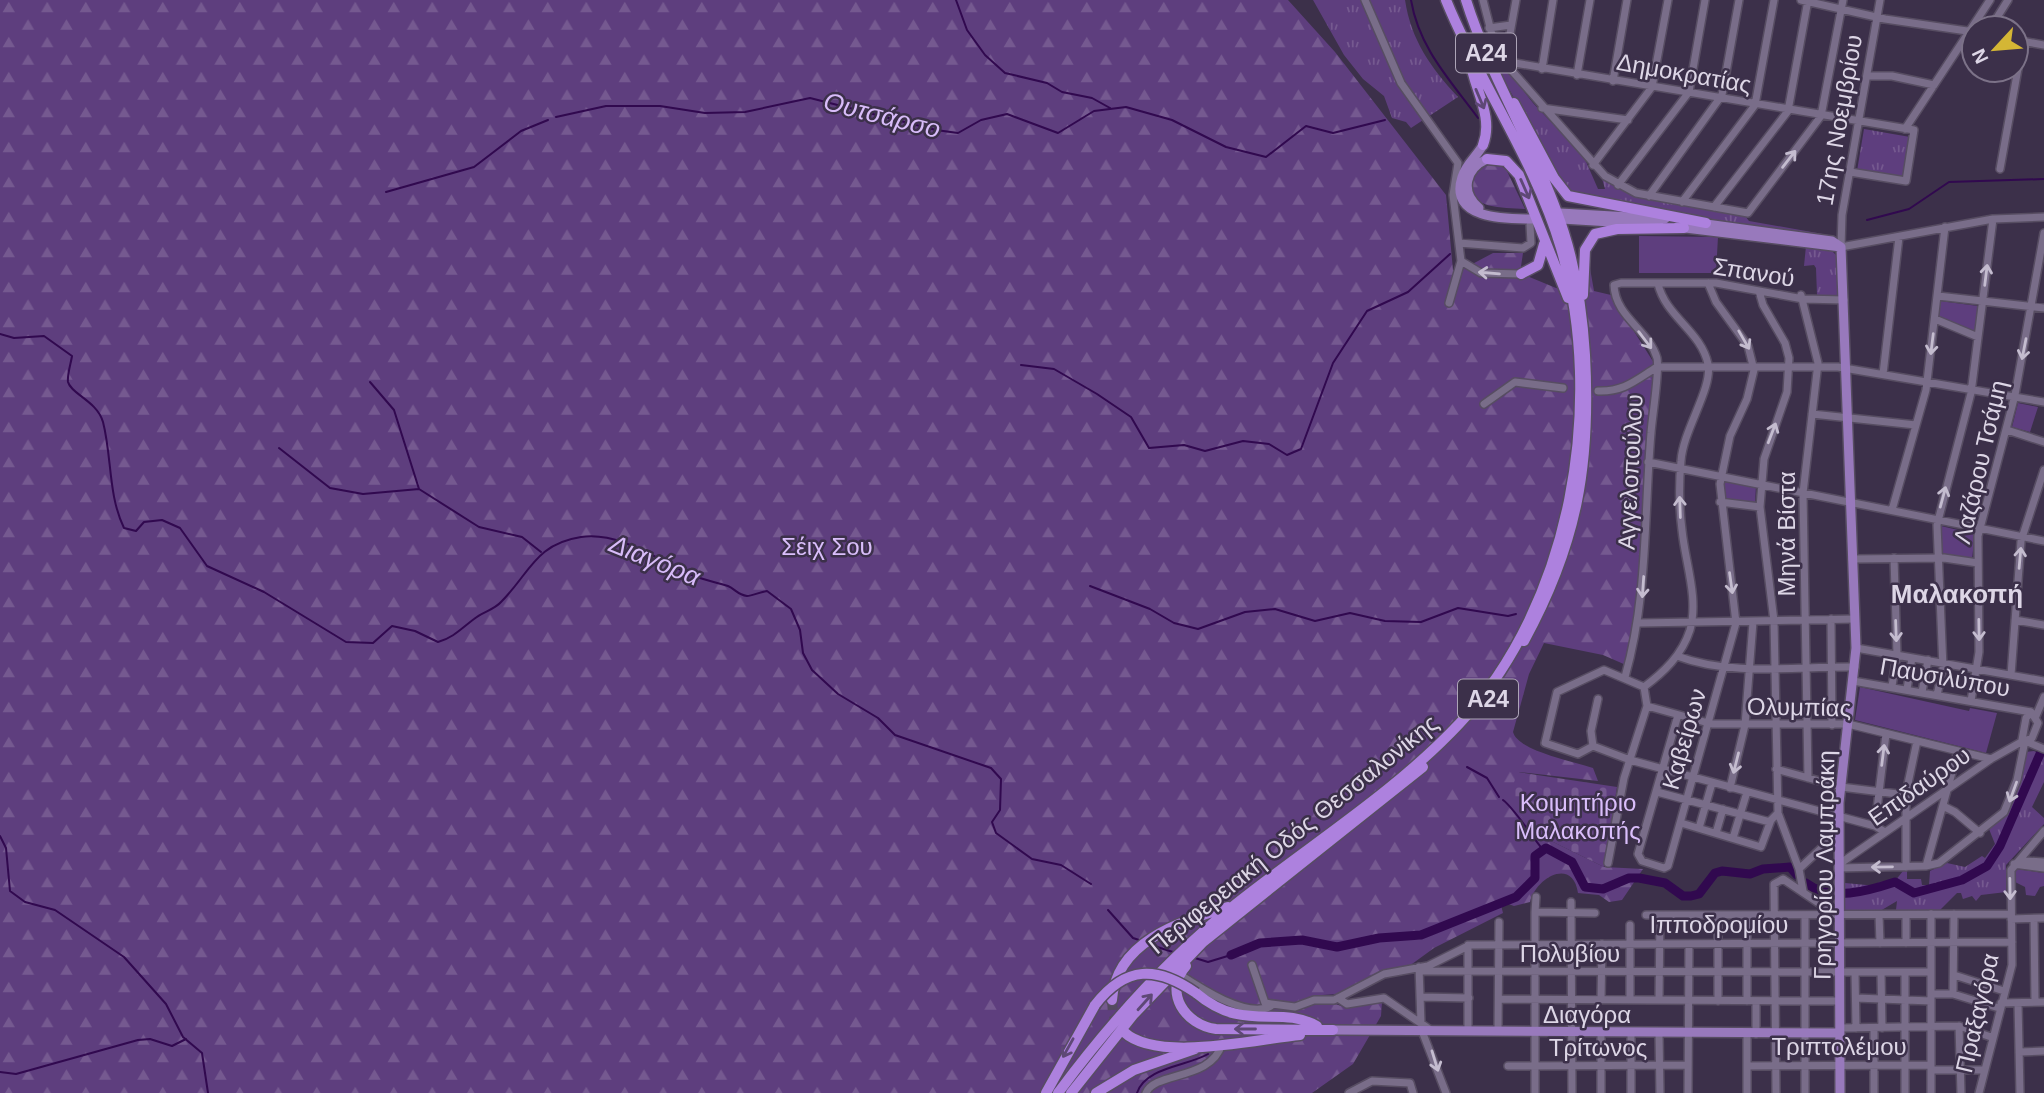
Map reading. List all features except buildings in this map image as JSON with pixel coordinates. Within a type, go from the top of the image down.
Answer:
[{"type":"highway","name":"Περιφερειακή Οδός Θεσσαλονίκης","points":[[1072,1092],[1121,1029],[1235,905],[1432,751],[1475,706],[1518,639],[1553,557],[1575,478],[1580,424],[1573,308],[1565,263],[1545,202],[1468,53],[1446,0]]},
{"type":"highway","name":"Περιφερειακή Οδός Θεσσαλονίκης","points":[[1192,951],[1233,916],[1379,805],[1462,730],[1494,691],[1528,634],[1564,549],[1583,478],[1588,408],[1583,330],[1575,278],[1561,222],[1496,79],[1466,0]]},
{"type":"highway","points":[[1468,53],[1473,82],[1487,117],[1483,145]]},
{"type":"highway","points":[[1496,79],[1518,111],[1554,178],[1568,196],[1706,223]]},
{"type":"highway","points":[[1487,159],[1500,159],[1514,168],[1528,195],[1573,308]]},
{"type":"highway","points":[[1583,330],[1584,254],[1592,237],[1610,230],[1684,228]]},
{"type":"highway","points":[[1521,274],[1538,265],[1543,254],[1544,240]]},
{"type":"highway","points":[[1112,1000],[1118,974],[1139,946],[1191,919],[1235,905]]},
{"type":"highway","name":"Περιφερειακή Οδός Θεσσαλονίκης","points":[[1058,1093],[1108,1028],[1178,967]]},
{"type":"highway","points":[[1178,967],[1176,987],[1179,1004],[1186,1015],[1200,1025],[1216,1029],[1333,1030]]},
{"type":"highway","points":[[1046,1093],[1095,1005],[1116,983],[1143,973],[1168,976],[1232,1015],[1291,1019],[1315,1024],[1320,1029]]},
{"type":"highway","points":[[1124,1032],[1134,1040],[1151,1046],[1203,1046],[1333,1030]]},
{"type":"highway","points":[[1096,1093],[1135,1070],[1203,1046]]},
{"type":"main road","points":[[1483,145],[1463,164],[1460,190],[1470,208],[1488,218],[1532,217]]},
{"type":"main road","points":[[1487,159],[1469,173],[1467,190],[1472,202],[1489,213],[1532,217]]},
{"type":"main road","points":[[1614,214],[1706,223],[1832,240],[1842,247],[1561,216],[1614,214]]},
{"type":"main road","name":"Γρηγορίου Λαμπράκη","points":[[1840,1093],[1839,817],[1856,648],[1842,247]]},
{"type":"main road","name":"Διαγόρα","points":[[1333,1030],[1421,1027],[1432,1031],[1535,1034],[1776,1034],[1840,1030]]},
{"type":"street","points":[[1365,0],[1401,83],[1463,164],[1452,195],[1461,261],[1449,303]]},
{"type":"street","points":[[1483,0],[1494,50],[1593,165],[1618,185],[1649,196],[1748,214],[1821,116],[1842,4]]},
{"type":"street","points":[[1504,61],[1516,0]]},
{"type":"street","points":[[1542,69],[1553,0]]},
{"type":"street","points":[[1577,75],[1590,0]]},
{"type":"street","points":[[1613,81],[1627,0]]},
{"type":"street","points":[[1593,165],[1651,87],[1668,0]]},
{"type":"street","points":[[1618,185],[1688,94],[1706,0]]},
{"type":"street","points":[[1649,196],[1721,99],[1739,0]]},
{"type":"street","points":[[1682,202],[1755,105],[1774,0]]},
{"type":"street","points":[[1714,207],[1788,111],[1806,0],[1842,4],[1878,16],[1942,23],[1960,29]]},
{"type":"street","name":"17ης Νοεμβρίου","points":[[1842,247],[1841,222],[1880,0]]},
{"type":"street","points":[[1489,28],[1511,25]]},
{"type":"street","points":[[1905,129],[1960,48]]},
{"type":"street","name":"Δημοκρατίας","points":[[1504,61],[1914,131],[1906,181],[1850,172]]},
{"type":"street","points":[[1521,84],[1518,71],[1526,66]]},
{"type":"street","points":[[1867,76],[1892,76],[1934,85]]},
{"type":"street","points":[[2000,169],[2013,84]]},
{"type":"street","points":[[1542,108],[1628,120]]},
{"type":"street","points":[[1555,123],[1567,110]]},
{"type":"street","points":[[1459,243],[1523,248],[1531,243],[1532,217]]},
{"type":"street","points":[[1842,247],[1993,219],[2044,217]]},
{"type":"street","points":[[1937,695],[1942,663],[1938,519],[1972,388],[1993,219]]},
{"type":"street","points":[[1892,510],[1927,381],[1945,227]]},
{"type":"street","name":"Λαζάρου Τσάμη","points":[[1971,701],[1978,670],[1980,528],[2015,395],[2044,233]]},
{"type":"street","points":[[1883,374],[1899,237]]},
{"type":"street","points":[[1461,261],[1481,273],[1521,274]]},
{"type":"street","name":"Σπανού","points":[[1617,283],[1708,283],[1844,300]]},
{"type":"street","name":"Αγγελοπούλου","points":[[1617,283],[1614,290],[1621,309],[1650,346],[1657,367],[1648,462],[1639,624],[1625,677]]},
{"type":"street","points":[[1708,283],[1716,302],[1748,346],[1754,366],[1748,400],[1730,436],[1721,474],[1720,502],[1736,623]]},
{"type":"street","points":[[1644,687],[1662,673],[1677,656],[1691,624],[1692,593],[1681,523],[1680,467],[1685,436],[1707,384],[1709,367],[1700,345],[1670,310],[1658,284]]},
{"type":"street","points":[[1759,290],[1763,305],[1785,343],[1789,366],[1787,392],[1766,452],[1760,507],[1774,621],[1779,813],[1799,869],[1803,891]]},
{"type":"street","name":"Μηνά Βίστα","points":[[1801,296],[1818,366],[1803,493],[1808,778]]},
{"type":"street","points":[[1938,296],[2044,309]]},
{"type":"street","points":[[1935,319],[1978,337]]},
{"type":"street","points":[[1598,391],[1620,389],[1644,378],[1657,367],[1818,366],[1972,388],[2044,402]]},
{"type":"street","points":[[1484,404],[1516,382],[1563,388]]},
{"type":"street","points":[[1812,414],[1916,425]]},
{"type":"street","points":[[2007,430],[2044,442]]},
{"type":"street","points":[[1648,462],[1721,474],[2044,541]]},
{"type":"street","points":[[2011,675],[2022,537],[2044,470]]},
{"type":"street","points":[[1720,502],[1760,507]]},
{"type":"street","points":[[1852,557],[1938,558],[1978,563]]},
{"type":"street","points":[[1892,686],[1897,655],[1894,558]]},
{"type":"street","points":[[1831,619],[1832,725]]},
{"type":"street","points":[[1639,624],[1855,619]]},
{"type":"street","points":[[2015,620],[2044,625]]},
{"type":"street","points":[[1730,788],[1745,725],[1753,622]]},
{"type":"street","name":"Καβείρων","points":[[1657,792],[1650,807],[1639,857],[1643,862],[1668,866],[1736,623]]},
{"type":"street","points":[[1856,648],[2044,681]]},
{"type":"street","points":[[1677,656],[1699,664],[1724,668],[1854,667]]},
{"type":"street","points":[[1907,689],[1912,658]]},
{"type":"street","points":[[1922,692],[1928,660]]},
{"type":"street","points":[[1644,687],[1625,677],[1603,671],[1557,691],[1545,743],[1578,754],[1593,746],[1630,760],[1875,826],[1885,832]]},
{"type":"street","name":"Παυσιλύπου","points":[[1853,681],[1971,701],[2035,721]]},
{"type":"street","points":[[1608,863],[1630,760],[1647,706],[1644,687]]},
{"type":"street","points":[[1838,866],[1906,867],[1939,863],[1980,833],[2006,810],[2017,780],[2026,718],[2035,721],[2044,697]]},
{"type":"street","points":[[1593,746],[1591,731],[1598,699]]},
{"type":"street","name":"Ολυμπίας","points":[[1647,706],[1709,724],[1848,724],[1991,759]]},
{"type":"street","points":[[1678,715],[1657,792],[1770,822]]},
{"type":"street","name":"Επιδαύρου","points":[[1838,866],[1991,759],[2032,738],[2035,721]]},
{"type":"street","points":[[1875,826],[1886,734]]},
{"type":"street","points":[[1906,867],[1906,795],[1917,741]]},
{"type":"street","points":[[2024,741],[2044,749]]},
{"type":"street","points":[[1926,866],[1958,751]]},
{"type":"street","points":[[1776,769],[1841,786],[1906,795]]},
{"type":"street","points":[[1699,828],[1712,783]]},
{"type":"street","points":[[1733,838],[1747,792]]},
{"type":"street","points":[[1943,806],[1955,812],[1980,833]]},
{"type":"street","points":[[1716,833],[1723,810]]},
{"type":"street","points":[[1681,823],[1762,846],[1770,822],[1779,813]]},
{"type":"street","points":[[2016,862],[2044,831]]},
{"type":"street","points":[[1799,869],[1829,841],[1839,839]]},
{"type":"street","points":[[2016,862],[2044,862]]},
{"type":"street","points":[[2016,862],[2044,868]]},
{"type":"street","name":"Πραξαγόρα","points":[[1979,1093],[1991,1037],[2011,969],[2010,875],[2016,862]]},
{"type":"street","points":[[1776,1093],[1775,881],[1783,879],[1839,915]]},
{"type":"street","points":[[1535,1093],[1536,897]]},
{"type":"street","points":[[1572,902],[1572,1093]]},
{"type":"street","points":[[1535,912],[1595,913]]},
{"type":"street","points":[[1931,914],[1931,1093]]},
{"type":"street","points":[[1953,994],[1954,914]]},
{"type":"street","points":[[1646,915],[1954,914],[2044,918]]},
{"type":"street","points":[[1747,915],[1747,1001]]},
{"type":"street","points":[[1805,915],[1805,1093]]},
{"type":"street","points":[[1879,915],[1880,943]]},
{"type":"street","points":[[1906,915],[1906,943]]},
{"type":"street","points":[[1659,1000],[1660,916]]},
{"type":"street","points":[[1718,916],[1718,1001]]},
{"type":"street","points":[[2034,919],[2035,1002]]},
{"type":"street","points":[[1498,1031],[1499,922]]},
{"type":"street","points":[[1630,925],[1630,1000]]},
{"type":"street","points":[[2035,939],[2044,939]]},
{"type":"street","name":"Ιπποδρομίου","points":[[1468,945],[2012,942]]},
{"type":"street","points":[[1601,1000],[1602,943]]},
{"type":"street","points":[[1688,1093],[1689,944]]},
{"type":"street","points":[[1178,967],[1227,1001],[1256,1011],[1271,1006],[1300,1007],[1314,1000],[1338,998],[1384,974],[1434,964],[1468,945],[1468,1031]]},
{"type":"street","points":[[2035,960],[2044,960]]},
{"type":"street","points":[[1252,965],[1263,999],[1271,1006]]},
{"type":"street","points":[[1419,969],[1421,1027],[1446,1093]]},
{"type":"street","name":"Πολυβίου","points":[[1419,969],[1535,973],[1931,972]]},
{"type":"street","points":[[1855,972],[1856,1028]]},
{"type":"street","points":[[1874,1093],[1881,972]]},
{"type":"street","points":[[1905,972],[1905,1093]]},
{"type":"street","points":[[1954,975],[2004,991]]},
{"type":"street","points":[[2035,979],[2044,979]]},
{"type":"street","points":[[1856,998],[1905,999],[1953,994],[2000,1005],[2044,1002]]},
{"type":"street","points":[[1420,997],[1469,998]]},
{"type":"street","points":[[1338,998],[1347,1004],[1384,998],[1421,1027]]},
{"type":"street","points":[[1500,999],[1840,1001]]},
{"type":"street","points":[[1747,1093],[1747,1066],[1756,1001]]},
{"type":"street","points":[[2018,1003],[2020,1093]]},
{"type":"street","points":[[1959,1027],[1961,1093]]},
{"type":"street","name":"Διαγόρα","points":[[1840,1030],[1959,1027],[1991,1037]]},
{"type":"street","points":[[1601,1034],[1601,1093]]},
{"type":"street","points":[[1631,1034],[1631,1093]]},
{"type":"street","points":[[1659,1034],[1660,1093]]},
{"type":"street","points":[[1146,1093],[1152,1085],[1204,1066],[1219,1053],[1222,1044]]},
{"type":"street","points":[[2019,1052],[2044,1051]]},
{"type":"street","name":"Τρίτωνος","points":[[1508,1066],[1688,1065]]},
{"type":"street","name":"Τριπτολέμου","points":[[1747,1066],[1904,1065],[1983,1070]]},
{"type":"street","points":[[1349,1093],[1372,1081],[1410,1083],[1413,1093]]},
{"type":"green space","name":"Σέιχ Σου","points":[[0,0],[1288,0],[1335,52],[1446,195],[1453,270],[1463,269],[1493,253],[1523,253],[1520,273],[1556,288],[1585,294],[1588,257],[1594,291],[1611,295],[1654,363],[1643,501],[1639,600],[1626,665],[1603,655],[1544,643],[1529,674],[1513,732],[1517,739],[1535,750],[1593,768],[1598,781],[1519,772],[1541,836],[1604,867],[1643,869],[1622,900],[1609,902],[1599,895],[1578,893],[1575,882],[1569,876],[1562,873],[1554,875],[1539,885],[1530,902],[1514,906],[1500,901],[1503,913],[1434,948],[1412,964],[1338,994],[1322,995],[1318,998],[1347,1008],[1382,1002],[1381,1016],[1353,1064],[1312,1093],[0,1093]]},
{"type":"green space","points":[[1313,0],[1405,0],[1417,41],[1439,75],[1458,97],[1411,128],[1406,122],[1392,118],[1384,96],[1363,79],[1344,55]]},
{"type":"green space","points":[[1492,51],[1533,103],[1584,157],[1598,189],[1605,189],[1601,175],[1623,190],[1639,196],[1745,216],[1749,221],[1834,236],[1692,218],[1568,193],[1489,54]]},
{"type":"green space","points":[[1864,129],[1910,137],[1903,179],[1857,171]]},
{"type":"green space","points":[[1492,161],[1506,169],[1525,209],[1484,204],[1472,193],[1474,170]]},
{"type":"green space","points":[[1639,236],[1718,237],[1716,273],[1639,273]]},
{"type":"green space","points":[[1806,246],[1831,250],[1836,255],[1839,296],[1817,295],[1816,268],[1814,265],[1804,266]]},
{"type":"green space","points":[[1940,301],[1978,306],[1975,332],[1938,317]]},
{"type":"green space","points":[[2018,403],[2038,407],[2030,432],[2012,427]]},
{"type":"green space","points":[[1724,479],[1756,486],[1755,503],[1725,499]]},
{"type":"green space","points":[[1941,526],[1975,534],[1972,559],[1942,555]]},
{"type":"green space","points":[[1860,687],[1969,711],[1970,708],[1997,713],[1986,753],[1855,720]]},
{"type":"green space","points":[[2034,751],[2044,756],[2044,782],[2032,807],[2044,818],[2044,824],[2006,865],[2006,892],[1981,895],[1976,901],[1972,896],[1963,899],[1961,893],[1957,893],[1940,910],[1896,910],[1897,901],[1880,911],[1845,911],[1845,883],[1877,886],[1879,882],[1895,881],[1903,871],[1907,871],[1907,879],[1921,879],[1922,885],[1929,885],[1930,871],[1947,863],[1965,867],[1982,856],[1985,858],[1995,844],[1989,829],[2002,817],[2026,752]]},
{"type":"green space","name":"Κοιμητήριο Μαλακοπής","points":[[1518,772],[1617,787],[1604,867],[1541,836],[1511,806],[1511,790]]},
{"type":"green space","points":[[2016,869],[2044,873],[2044,886],[2040,887],[2035,896],[2026,895],[2025,887],[2015,882]]},
{"type":"waterway","points":[[956,0],[967,30],[985,55],[1005,73],[1047,83],[1062,92],[1092,98],[1110,108]]},
{"type":"waterway","points":[[1411,0],[1428,48],[1478,118]]},
{"type":"waterway","name":"Ουτσάρσο","points":[[556,117],[606,106],[660,106],[705,113],[745,112],[810,98],[936,130],[958,133],[981,120],[1007,114],[1058,133],[1094,111],[1126,107],[1172,120],[1226,147],[1266,157],[1306,126],[1333,133],[1385,120]]},
{"type":"waterway","name":"Ουτσάρσο","points":[[386,192],[474,167],[521,131],[548,120]]},
{"type":"waterway","points":[[1867,220],[1909,209],[1949,182],[2044,179]]},
{"type":"waterway","points":[[1021,365],[1054,369],[1097,394],[1131,417],[1149,448],[1184,445],[1205,451],[1243,441],[1269,444],[1287,455],[1301,449],[1333,363],[1367,311],[1408,292],[1450,254]]},
{"type":"waterway","name":"Διαγόρα","points":[[0,334],[14,338],[44,336],[72,356],[68,382],[90,403],[103,422],[115,502],[124,528],[136,531],[144,522],[162,520],[180,528],[207,566],[264,592],[346,642],[373,643],[392,626],[415,631],[438,642],[498,605],[535,561],[553,546],[581,537],[610,538],[639,548],[692,575],[728,586],[744,595],[767,591],[791,609],[800,630],[803,653],[812,670],[838,694],[878,718],[895,735],[991,768],[1001,779],[1000,810],[992,822],[996,833],[1032,859],[1061,865],[1091,884]]},
{"type":"waterway","points":[[370,382],[394,410],[419,489]]},
{"type":"waterway","points":[[279,448],[330,488],[363,494],[419,489],[479,527],[522,537],[541,552]]},
{"type":"waterway","points":[[1090,586],[1150,609],[1174,623],[1198,629],[1245,612],[1275,609],[1315,621],[1350,613],[1385,621],[1421,622],[1458,608],[1508,616],[1516,614]]},
{"type":"waterway","points":[[1806,883],[1827,892],[1850,893],[1895,882],[1914,893],[1962,880],[1987,866],[2000,846],[2040,754]]},
{"type":"waterway","points":[[1467,767],[1487,778],[1499,797]]},
{"type":"waterway","points":[[1503,800],[1544,851]]},
{"type":"waterway","points":[[0,836],[6,848],[10,891],[25,902],[55,910],[124,957],[166,1004],[183,1037],[202,1053],[208,1093]]},
{"type":"waterway","points":[[1231,955],[1260,943],[1302,940],[1337,947],[1379,938],[1421,935],[1516,897],[1535,878],[1535,856],[1546,848],[1572,862],[1585,887],[1603,889],[1629,878],[1639,878],[1665,883],[1683,896],[1691,896],[1699,894],[1715,873],[1722,871],[1750,874],[1763,869],[1790,867],[1797,875]]},
{"type":"waterway","points":[[1108,910],[1133,938],[1139,940]]},
{"type":"waterway","points":[[1151,945],[1176,953]]},
{"type":"waterway","points":[[1195,958],[1208,962],[1231,955]]},
{"type":"waterway","points":[[0,1072],[16,1074],[138,1040],[150,1039],[172,1046],[186,1039]]},
{"type":"waterway","points":[[1137,1093],[1142,1084],[1158,1072],[1208,1054]]},
{"type":"tunnel","points":[[1112,1000],[1113,1014],[1119,1026]]},
{"type":"district","name":"Μαλακοπή","points":[[1957,594]]}]
